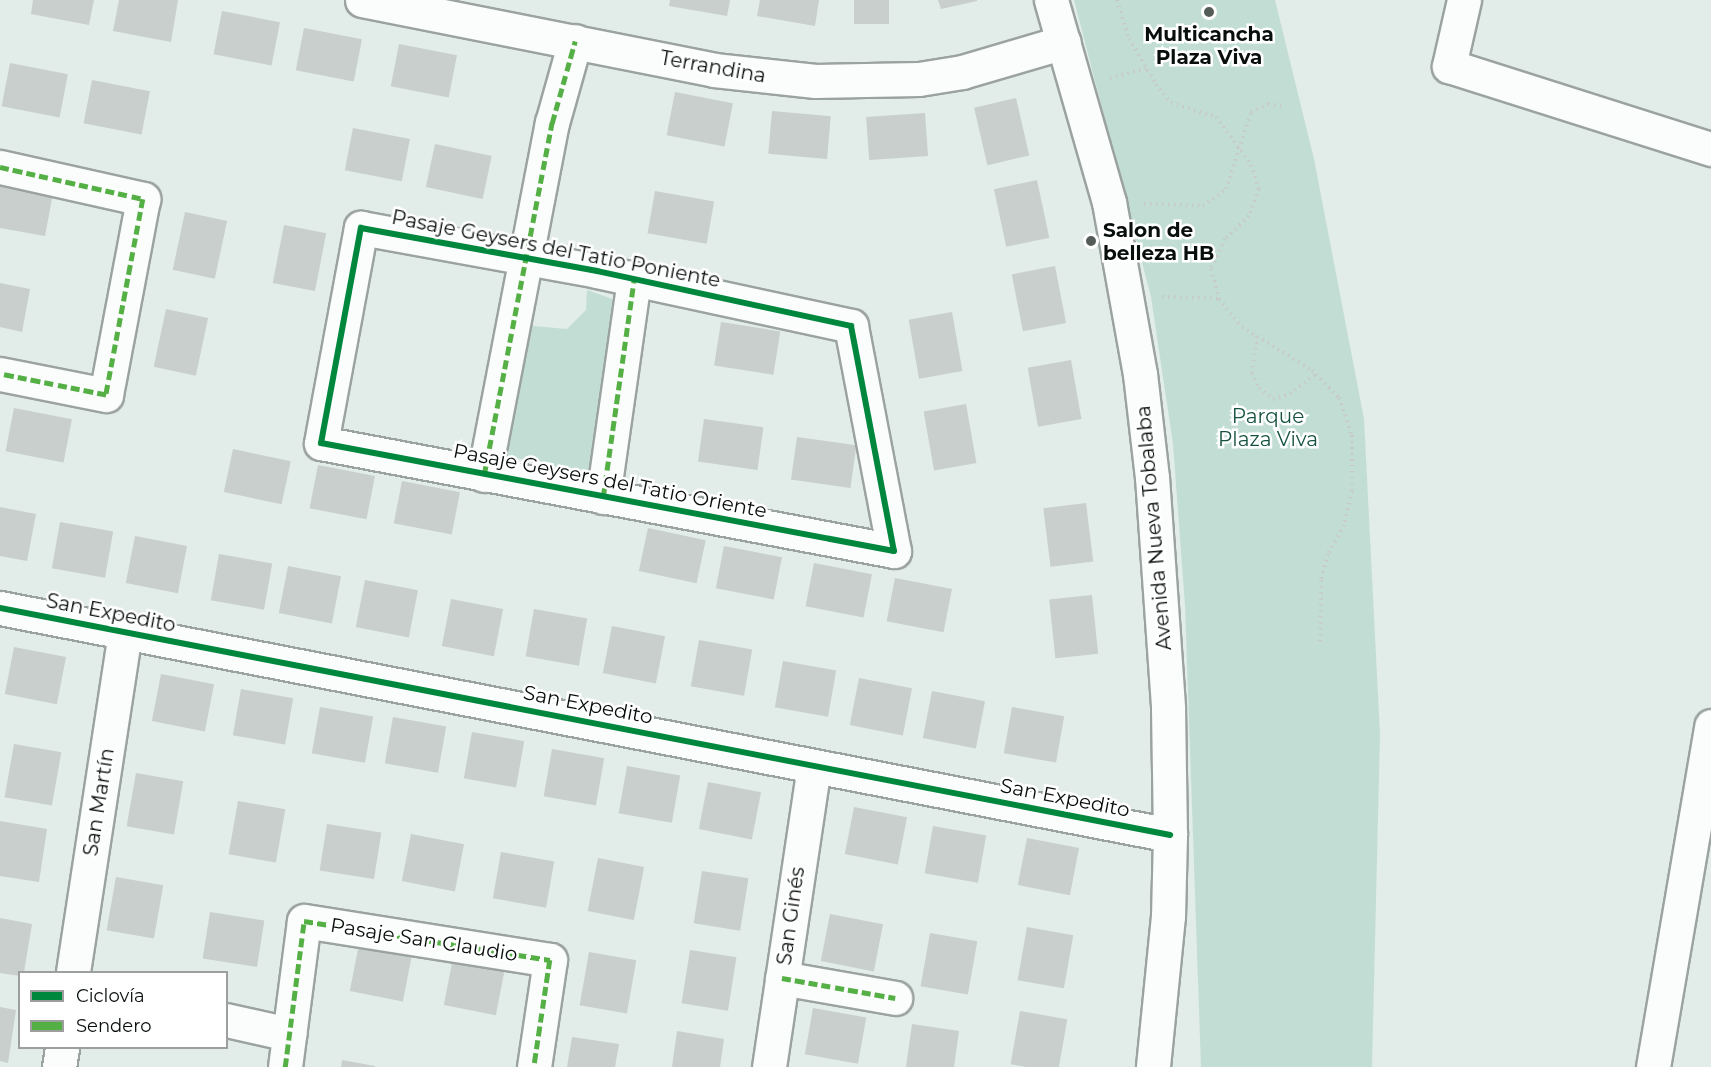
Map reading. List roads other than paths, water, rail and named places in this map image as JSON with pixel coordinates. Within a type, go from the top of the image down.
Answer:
[{"type":"street","name":"Terrandina","points":[[362,0],[765,77],[857,82],[919,79],[962,72],[1064,42]]},
{"type":"street","name":"Avenida Nueva Tobalaba","points":[[1052,0],[1109,202],[1140,374],[1162,580],[1170,835],[1168,915],[1153,1067]]},
{"type":"street","points":[[1464,0],[1449,66],[1711,149]]},
{"type":"street","points":[[484,475],[552,123],[575,41]]},
{"type":"street","points":[[0,167],[143,199],[106,395],[0,374]]},
{"type":"street","name":"Pasaje Geysers del Tatio Poniente","points":[[321,443],[361,228],[525,258],[851,326],[894,550]]},
{"type":"street","points":[[603,497],[634,279]]},
{"type":"street","name":"Pasaje Geysers del Tatio Oriente","points":[[321,443],[894,550]]},
{"type":"street","name":"San Expedito","points":[[0,608],[1170,835]]},
{"type":"street","name":"San Martín","points":[[73,971],[125,632]]},
{"type":"street","points":[[1653,1067],[1711,726]]},
{"type":"street","name":"San Ginés","points":[[769,1067],[814,766]]},
{"type":"street","name":"Pasaje San Claudio","points":[[285,1067],[304,921],[550,960],[534,1067]]},
{"type":"street","points":[[782,978],[895,998]]},
{"type":"street","points":[[228,1020],[289,1034]]},
{"type":"street","points":[[59,1067],[62,1049]]},
{"type":"place","name":"Multicancha Plaza Viva","points":[[1209,12]]},
{"type":"place","name":"Salon de belleza HB","points":[[1091,241]]},
{"type":"park label","name":"Parque Plaza Viva","points":[[1268,428]]}]
